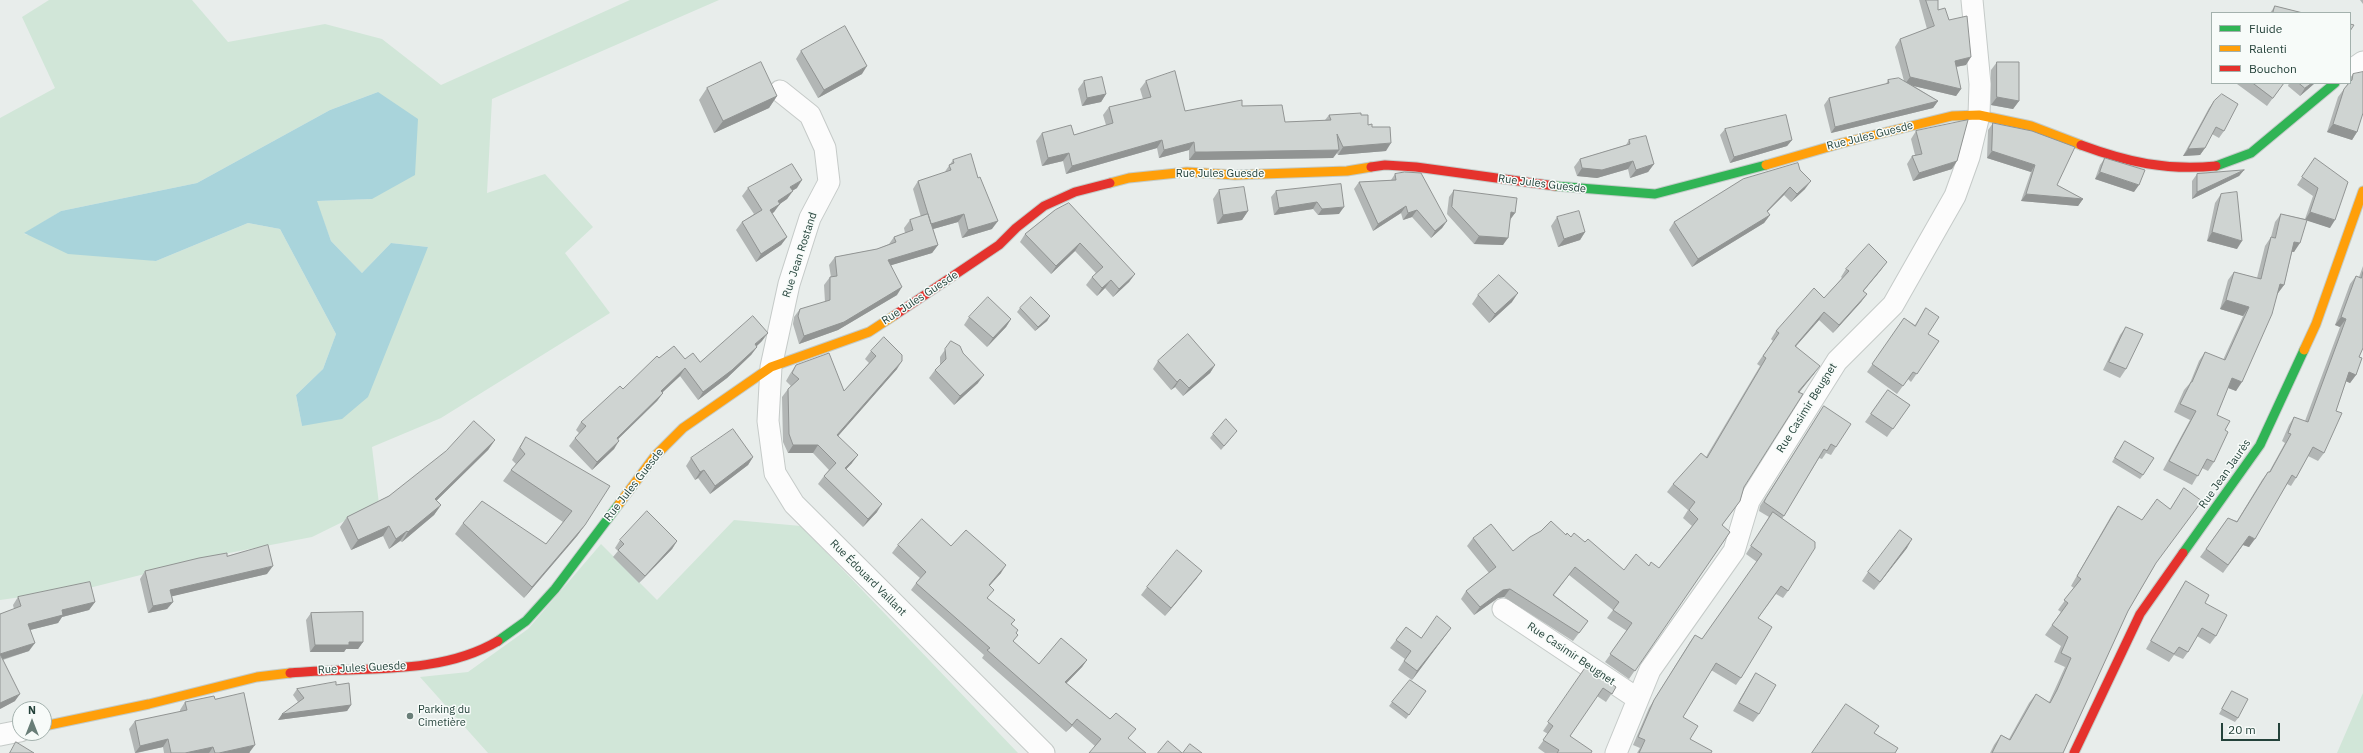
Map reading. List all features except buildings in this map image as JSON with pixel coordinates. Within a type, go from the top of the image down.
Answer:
[{"type":"street","name":"Rue Casimir Beugnet","points":[[1616,753],[1650,670],[1734,551],[1749,501],[1837,361],[1893,305],[1954,196],[1969,157],[1979,115],[1980,84],[1972,0]]},
{"type":"street","points":[[2351,70],[2363,62]]},
{"type":"street","name":"Rue Jules Guesde","points":[[52,724],[149,704],[257,677],[301,672],[422,665],[470,654],[497,642],[526,621],[555,589],[655,456],[683,428],[771,367],[869,332],[999,245],[1044,206],[1075,192],[1129,178],[1187,172],[1235,175],[1347,171],[1385,165],[1416,166],[1517,182],[1601,192],[1655,194],[1923,123],[1952,116],[1979,115],[2031,126],[2095,150],[2144,165],[2189,170],[2220,166],[2251,153],[2334,84]]},
{"type":"street","name":"Rue Jean Rostand","points":[[771,367],[789,284],[810,218],[829,182],[825,148],[810,115],[780,91]]},
{"type":"street","name":"Rue Jean Jaurès","points":[[2074,753],[2140,614],[2260,445],[2316,324],[2363,191]]},
{"type":"street","name":"Rue Édouard Vaillant","points":[[771,367],[768,421],[775,473],[794,504],[1044,753]]},
{"type":"street","name":"Rue Casimir Beugnet","points":[[1503,609],[1638,699]]},
{"type":"street","points":[[0,735],[12,733]]},
{"type":"green space","points":[[49,0],[192,0],[228,42],[325,24],[382,39],[441,85],[630,0],[719,0],[492,99],[487,193],[545,174],[593,227],[565,253],[610,313],[441,418],[372,447],[379,504],[312,537],[224,554],[93,587],[0,600],[0,118],[55,88],[22,17]],"holes":[[[378,92],[372,199],[316,201],[331,241],[362,273],[391,243],[428,247],[302,426],[296,395],[323,369],[336,334],[280,229],[248,223],[156,261],[24,234],[61,211],[197,183],[330,110]]]},
{"type":"green space","points":[[734,520],[801,526],[1018,753],[488,753],[420,677],[468,672],[528,629],[601,544],[657,600]]},
{"type":"green space","points":[[2363,693],[2363,753],[2337,753]]},
{"type":"water","points":[[378,92],[418,119],[415,175],[372,199],[317,201],[331,241],[362,273],[391,243],[428,247],[368,397],[342,419],[302,426],[296,395],[323,369],[336,334],[280,229],[248,223],[156,261],[68,254],[24,233],[61,211],[197,183],[330,110]]},
{"type":"traffic: fast","points":[[2216,166],[2251,153],[2334,84]]},
{"type":"traffic: fast","points":[[1555,186],[1655,194],[1766,165]]},
{"type":"traffic: fast","points":[[2183,553],[2260,445],[2304,350]]},
{"type":"traffic: fast","points":[[498,641],[526,621],[555,589],[619,504]]},
{"type":"traffic: slow","points":[[1766,165],[1842,143],[1952,116],[1979,115],[2031,126],[2081,145]]},
{"type":"traffic: slow","points":[[1110,183],[1129,178],[1187,172],[1235,175],[1347,171],[1371,167]]},
{"type":"traffic: slow","points":[[2304,350],[2316,324],[2363,191]]},
{"type":"traffic: slow","points":[[619,504],[655,456],[683,428],[771,367],[869,332],[895,315]]},
{"type":"traffic: slow","points":[[52,724],[149,704],[257,677],[290,673]]},
{"type":"traffic: jam","points":[[2081,145],[2147,164],[2181,167],[2216,166]]},
{"type":"traffic: jam","points":[[1371,167],[1385,165],[1416,167],[1555,186]]},
{"type":"traffic: jam","points":[[895,315],[999,245],[1016,228],[1044,206],[1075,192],[1110,183]]},
{"type":"traffic: jam","points":[[2074,753],[2140,614],[2183,553]]},
{"type":"traffic: jam","points":[[290,673],[397,668],[423,665],[449,660],[474,652],[498,641]]},
{"type":"place","name":"Parking du Cimetière","points":[[410,716]]}]
